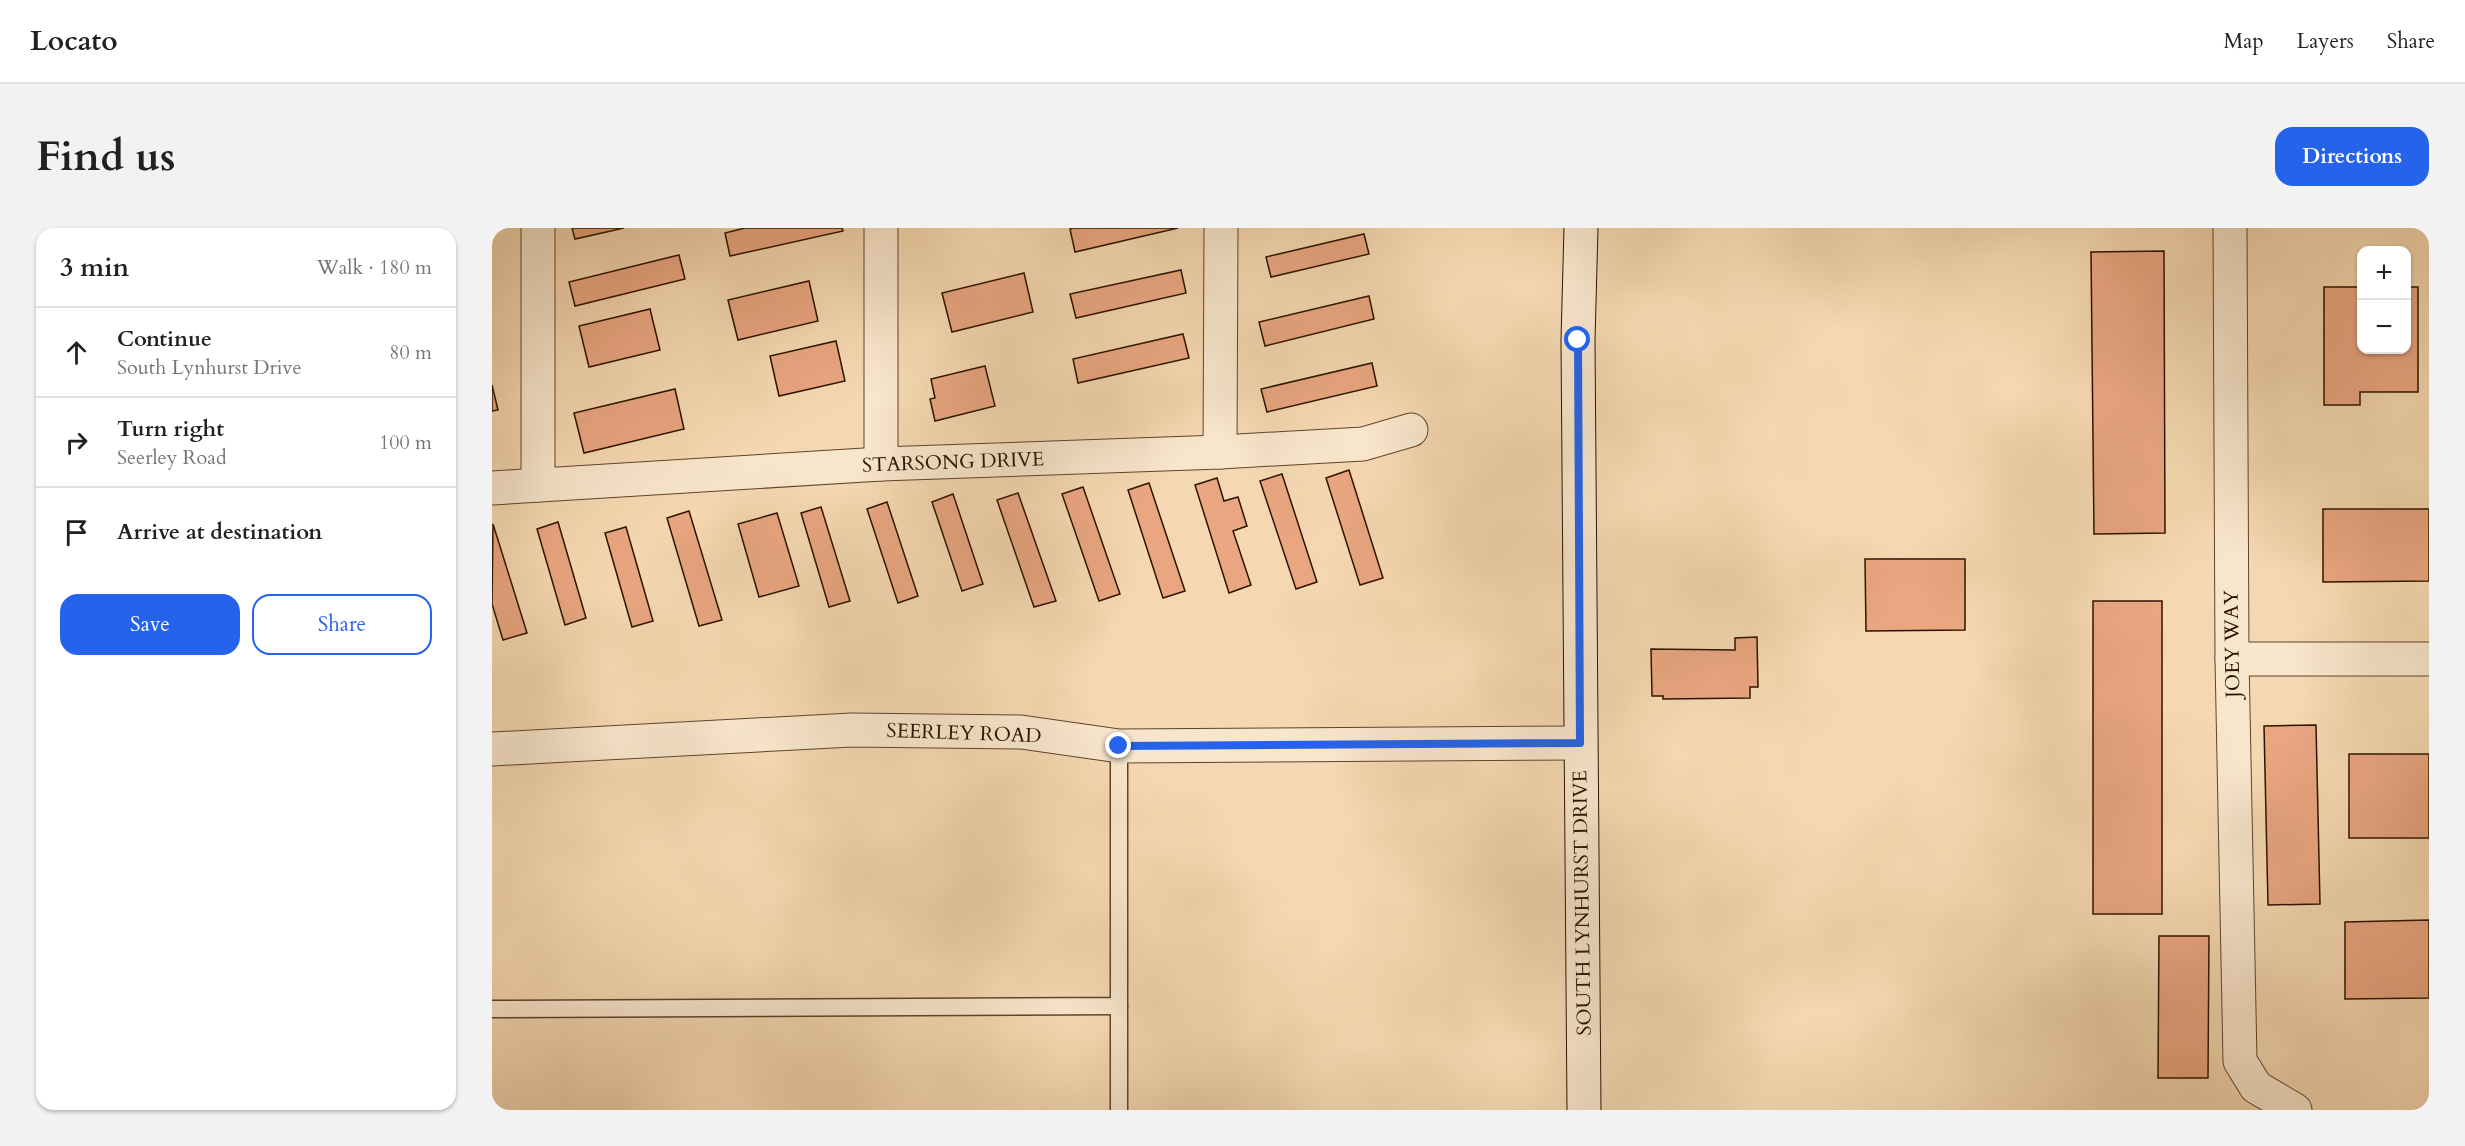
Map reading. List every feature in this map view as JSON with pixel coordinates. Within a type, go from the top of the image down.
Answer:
[{"type":"street","points":[[538,228],[538,485]]},
{"type":"street","points":[[881,228],[881,464]]},
{"type":"street","points":[[1220,452],[1221,228]]},
{"type":"street","name":"SOUTH LYNHURST DRIVE","points":[[1581,228],[1578,340],[1584,1110]]},
{"type":"street","name":"JOEY WAY","points":[[2230,228],[2232,659],[2240,1061],[2256,1087],[2295,1110]]},
{"type":"street","name":"STARSONG DRIVE","points":[[492,488],[881,464],[1220,452],[1363,444],[1411,430]]},
{"type":"street","points":[[2232,659],[2429,659]]},
{"type":"street","name":"SEERLEY ROAD","points":[[492,749],[852,730],[1021,732],[1119,746],[1580,743]]},
{"type":"lane","points":[[1119,746],[1119,1110]]},
{"type":"lane","points":[[492,1009],[1119,1006]]},
{"type":"building","points":[[572,228],[624,228],[575,239]]},
{"type":"building","points":[[745,228],[842,228],[843,231],[730,256],[725,233]]},
{"type":"building","points":[[1178,228],[1075,252],[1070,229]]},
{"type":"building","points":[[1364,234],[1369,254],[1271,277],[1266,257]]},
{"type":"building","points":[[2164,251],[2165,533],[2094,534],[2091,252]]},
{"type":"building","points":[[679,255],[685,279],[575,306],[569,282]]},
{"type":"building","points":[[1181,270],[1186,293],[1076,318],[1070,294]]},
{"type":"building","points":[[1024,273],[1033,312],[952,332],[942,293]]},
{"type":"building","points":[[809,281],[818,321],[738,340],[728,300]]},
{"type":"building","points":[[2324,287],[2357,287],[2357,354],[2411,354],[2411,287],[2418,287],[2418,392],[2360,392],[2360,405],[2324,405]]},
{"type":"building","points":[[1369,296],[1374,319],[1265,346],[1259,322]]},
{"type":"building","points":[[650,309],[660,350],[589,367],[579,326]]},
{"type":"building","points":[[1183,334],[1189,358],[1078,383],[1073,359]]},
{"type":"building","points":[[836,341],[845,381],[779,396],[770,356]]},
{"type":"building","points":[[1372,363],[1377,386],[1267,412],[1261,389]]},
{"type":"building","points":[[985,366],[995,406],[935,421],[930,399],[935,398],[931,379]]},
{"type":"building","points":[[492,385],[498,410],[492,411]]},
{"type":"building","points":[[675,389],[684,429],[584,453],[574,413]]},
{"type":"building","points":[[1349,470],[1383,578],[1360,585],[1326,478]]},
{"type":"building","points":[[1282,474],[1317,582],[1296,589],[1260,481]]},
{"type":"building","points":[[1217,478],[1224,501],[1238,497],[1247,526],[1233,531],[1251,585],[1229,593],[1195,485]]},
{"type":"building","points":[[1149,483],[1185,591],[1163,598],[1128,490]]},
{"type":"building","points":[[1083,487],[1120,594],[1099,601],[1062,494]]},
{"type":"building","points":[[1018,493],[1056,601],[1034,607],[997,500]]},
{"type":"building","points":[[953,494],[983,584],[962,591],[932,502]]},
{"type":"building","points":[[887,502],[918,596],[898,603],[867,509]]},
{"type":"building","points":[[821,507],[850,601],[829,607],[801,513]]},
{"type":"building","points":[[2323,509],[2429,509],[2429,581],[2323,582]]},
{"type":"building","points":[[689,511],[722,620],[699,626],[667,518]]},
{"type":"building","points":[[777,513],[799,586],[759,597],[738,524]]},
{"type":"building","points":[[558,522],[586,618],[565,625],[537,529]]},
{"type":"building","points":[[493,524],[527,633],[503,640],[492,604]]},
{"type":"building","points":[[626,527],[653,621],[632,627],[605,533]]},
{"type":"building","points":[[1865,559],[1965,559],[1965,630],[1866,631]]},
{"type":"building","points":[[2093,601],[2162,601],[2162,914],[2093,914]]},
{"type":"building","points":[[1757,637],[1758,687],[1750,687],[1750,698],[1663,699],[1663,696],[1652,696],[1651,649],[1735,650],[1735,638]]},
{"type":"building","points":[[2316,725],[2320,904],[2268,905],[2264,726]]},
{"type":"building","points":[[2349,754],[2429,754],[2429,838],[2349,838]]},
{"type":"building","points":[[2429,920],[2429,998],[2345,999],[2345,922]]},
{"type":"building","points":[[2159,936],[2209,936],[2208,1078],[2158,1078]]},
{"type":"route","points":[[1119,746],[1580,743],[1578,340]]}]
